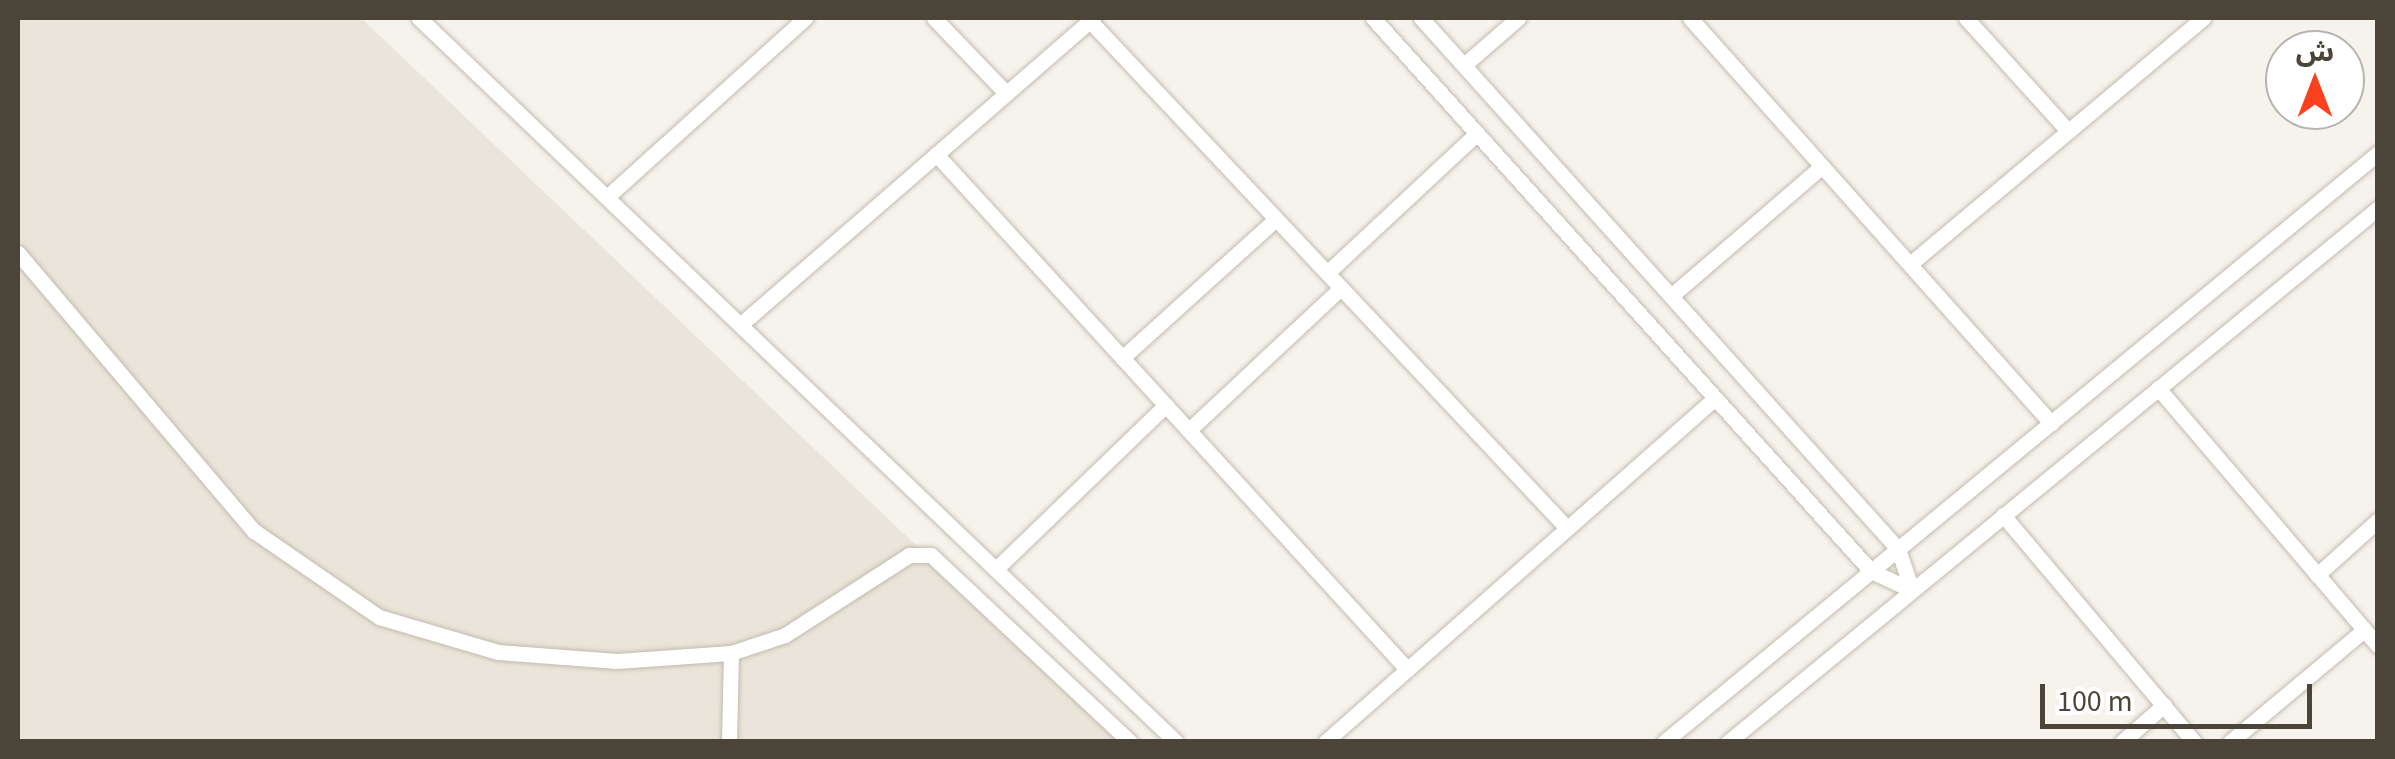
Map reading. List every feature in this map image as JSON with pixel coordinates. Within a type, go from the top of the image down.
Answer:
[{"type":"street","points":[[419,18],[1176,742]]},
{"type":"street","points":[[934,18],[1006,94]]},
{"type":"street","points":[[1373,18],[1871,572],[1912,590]]},
{"type":"street","points":[[1422,18],[1898,549],[1912,590]]},
{"type":"street","points":[[1464,65],[1518,18]]},
{"type":"street","points":[[1690,18],[2051,422]]},
{"type":"street","points":[[1966,18],[2068,131]]},
{"type":"street","points":[[1910,264],[2203,18]]},
{"type":"street","points":[[740,324],[1092,19],[1567,528]]},
{"type":"street","points":[[607,198],[793,21]]},
{"type":"street","points":[[1327,273],[1477,132]]},
{"type":"street","points":[[1664,742],[2378,153]]},
{"type":"street","points":[[936,154],[1408,668]]},
{"type":"street","points":[[1671,296],[1822,166]]},
{"type":"street","points":[[1728,742],[2378,208]]},
{"type":"street","points":[[1122,358],[1276,219]]},
{"type":"street","points":[[18,253],[254,532],[379,617],[498,652],[617,661],[731,653],[785,635],[909,555],[931,555],[1130,742]]},
{"type":"street","points":[[1189,430],[1341,288]]},
{"type":"street","points":[[2158,388],[2378,646]]},
{"type":"street","points":[[1325,742],[1715,398]]},
{"type":"street","points":[[996,569],[1166,406]]},
{"type":"street","points":[[2003,516],[2194,742]]},
{"type":"street","points":[[2317,575],[2378,520]]},
{"type":"street","points":[[2230,742],[2364,630]]},
{"type":"street","points":[[729,742],[731,653]]},
{"type":"street","points":[[2122,742],[2164,705]]},
{"type":"shaded area","points":[[18,18],[361,18],[1122,741],[18,741]]}]
